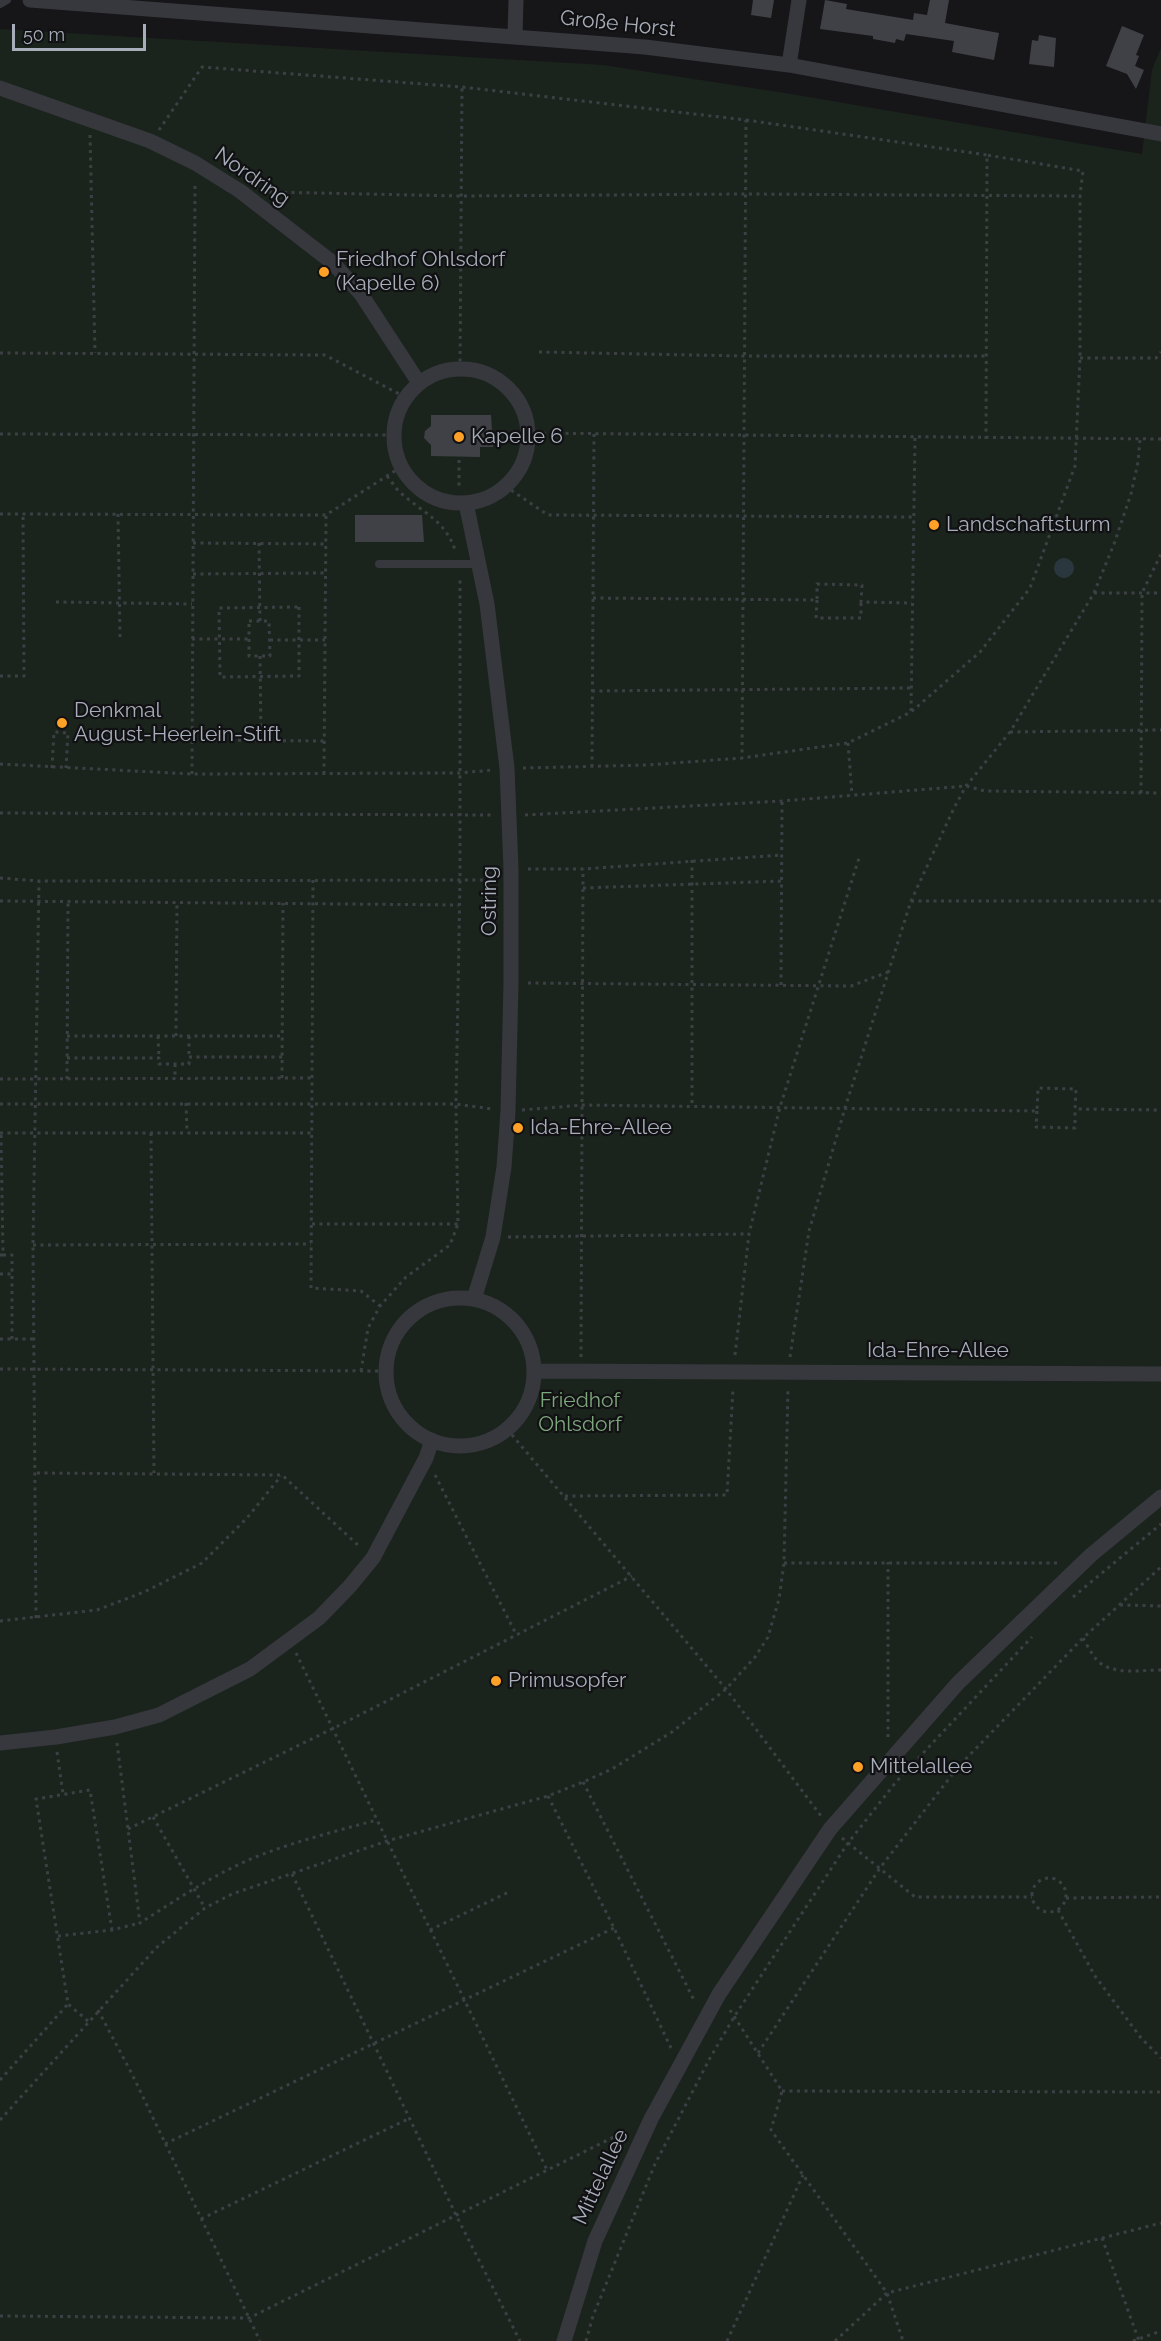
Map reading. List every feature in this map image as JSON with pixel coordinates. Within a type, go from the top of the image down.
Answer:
[{"type":"street","name":"Große Horst","points":[[30,0],[645,47],[789,65],[1161,134]]},
{"type":"street","points":[[515,36],[516,0]]},
{"type":"street","points":[[789,65],[799,0]]},
{"type":"street","name":"Nordring","points":[[0,88],[150,141],[195,163],[240,191],[333,262],[361,294],[419,383]]},
{"type":"street","points":[[460,369],[476,370],[492,376],[505,385],[520,405],[528,433],[527,448],[522,462],[515,475],[505,486],[487,498],[462,503],[441,500],[425,493],[411,481],[401,467],[393,435],[398,412],[405,397],[419,383],[438,372],[460,369]]},
{"type":"street","name":"Ostring","points":[[462,503],[487,604],[507,768],[510,874],[511,982],[508,1111],[504,1167],[493,1237],[474,1299]]},
{"type":"street","points":[[449,1298],[474,1299],[498,1308],[517,1324],[530,1346],[534,1371],[531,1392],[522,1412],[507,1429],[490,1439],[471,1445],[451,1445],[432,1440],[412,1429],[398,1412],[388,1391],[386,1371],[391,1344],[404,1322],[424,1306],[449,1298]]},
{"type":"street","name":"Ida-Ehre-Allee","points":[[534,1371],[1161,1374]]},
{"type":"street","points":[[0,1743],[115,1727],[159,1715],[250,1669],[291,1641],[319,1618],[373,1558],[426,1458],[432,1440]]},
{"type":"street","name":"Mittelallee","points":[[564,2341],[595,2241],[651,2119],[718,1994],[830,1829],[958,1683],[1082,1564],[1161,1497]]},
{"type":"lane","points":[[0,4],[7,0]]},
{"type":"lane","points":[[379,564],[478,564]]},
{"type":"path","points":[[0,764],[192,774],[459,773],[507,768],[592,767],[742,758],[848,743],[911,712],[980,652],[1030,588],[1075,466],[1080,358],[1080,195],[1083,171],[987,154],[746,120],[462,87],[202,67],[150,141]]},
{"type":"path","points":[[460,369],[462,87]]},
{"type":"path","points":[[90,118],[95,354]]},
{"type":"path","points":[[742,758],[746,120]]},
{"type":"path","points":[[986,439],[987,154]]},
{"type":"path","points":[[192,774],[195,163]]},
{"type":"path","points":[[240,191],[460,196],[1080,195]]},
{"type":"path","points":[[539,352],[744,356],[987,356]]},
{"type":"path","points":[[1080,358],[1156,358],[1161,352]]},
{"type":"path","points":[[0,353],[325,355],[405,397]]},
{"type":"path","points":[[528,433],[1161,439]]},
{"type":"path","points":[[0,434],[393,435]]},
{"type":"path","points":[[592,767],[594,434]]},
{"type":"path","points":[[911,712],[915,437]]},
{"type":"path","points":[[0,2120],[156,1948],[205,1908],[232,1894],[387,1841],[548,1796],[612,1769],[672,1732],[726,1689],[755,1657],[768,1637],[779,1599],[784,1563],[788,1372],[809,1231],[845,1108],[911,901],[966,786],[1010,732],[1094,593],[1131,494],[1140,439]]},
{"type":"path","points":[[459,460],[462,503]]},
{"type":"path","points":[[0,514],[326,514],[401,467]]},
{"type":"path","points":[[361,1371],[368,1328],[380,1306],[406,1277],[450,1245],[458,1224],[456,1104],[460,880],[460,564],[453,542],[440,522],[400,493],[387,476]]},
{"type":"path","points":[[505,486],[548,514],[913,517]]},
{"type":"path","points":[[0,676],[24,676],[23,514]]},
{"type":"path","points":[[118,514],[120,638]]},
{"type":"path","points":[[324,774],[326,514]]},
{"type":"path","points":[[193,543],[326,544]]},
{"type":"path","points":[[259,543],[260,621]]},
{"type":"path","points":[[1141,793],[1143,593],[1161,554]]},
{"type":"path","points":[[193,574],[326,573]]},
{"type":"path","points":[[817,584],[862,585],[861,618],[816,618],[817,600],[817,584]]},
{"type":"path","points":[[1094,593],[1161,593]]},
{"type":"path","points":[[593,598],[817,600]]},
{"type":"path","points":[[56,602],[193,604]]},
{"type":"path","points":[[861,602],[912,603]]},
{"type":"path","points":[[260,607],[299,607],[299,676],[220,676],[219,608],[260,607]]},
{"type":"path","points":[[249,621],[260,621],[269,621],[270,656],[249,656],[249,621]]},
{"type":"path","points":[[192,639],[249,639]]},
{"type":"path","points":[[269,640],[325,640]]},
{"type":"path","points":[[260,656],[261,741]]},
{"type":"path","points":[[592,691],[911,688]]},
{"type":"path","points":[[1010,732],[1161,730]]},
{"type":"path","points":[[51,768],[54,732],[68,733],[66,769]]},
{"type":"path","points":[[193,740],[325,741]]},
{"type":"path","points":[[848,743],[852,795]]},
{"type":"path","points":[[0,813],[509,816],[782,801],[966,786],[985,791],[1161,793]]},
{"type":"path","points":[[781,986],[782,801]]},
{"type":"path","points":[[0,878],[39,881],[460,880],[583,868],[782,855]]},
{"type":"path","points":[[565,1496],[727,1495],[734,1372],[749,1234],[780,1107],[859,858]]},
{"type":"path","points":[[692,860],[692,1106]]},
{"type":"path","points":[[581,1371],[583,868]]},
{"type":"path","points":[[313,880],[311,1288],[361,1292],[380,1306]]},
{"type":"path","points":[[36,1618],[33,1245],[39,881]]},
{"type":"path","points":[[583,888],[782,881]]},
{"type":"path","points":[[0,901],[459,905]]},
{"type":"path","points":[[911,901],[1161,901]]},
{"type":"path","points":[[67,1079],[68,902]]},
{"type":"path","points":[[176,1036],[177,902]]},
{"type":"path","points":[[282,1078],[283,903]]},
{"type":"path","points":[[511,982],[851,986],[888,972]]},
{"type":"path","points":[[67,1036],[282,1036]]},
{"type":"path","points":[[158,1036],[159,1064],[189,1064],[189,1036]]},
{"type":"path","points":[[189,1057],[282,1057]]},
{"type":"path","points":[[67,1058],[159,1058]]},
{"type":"path","points":[[175,1064],[175,1078]]},
{"type":"path","points":[[0,1079],[312,1078]]},
{"type":"path","points":[[1038,1088],[1076,1089],[1075,1109],[1075,1128],[1036,1127],[1038,1088]]},
{"type":"path","points":[[186,1103],[187,1133]]},
{"type":"path","points":[[0,1104],[456,1104],[508,1111],[582,1105],[1037,1111]]},
{"type":"path","points":[[1075,1109],[1161,1110]]},
{"type":"path","points":[[12,1339],[12,1255],[1,1255],[1,1133],[312,1133]]},
{"type":"path","points":[[151,1133],[154,1473]]},
{"type":"path","points":[[312,1224],[458,1224]]},
{"type":"path","points":[[493,1237],[749,1234]]},
{"type":"path","points":[[33,1245],[311,1244]]},
{"type":"path","points":[[0,1274],[12,1274]]},
{"type":"path","points":[[0,1339],[33,1339]]},
{"type":"path","points":[[0,1369],[386,1371]]},
{"type":"path","points":[[507,1429],[726,1689],[830,1829],[915,1897],[1032,1897]]},
{"type":"path","points":[[426,1458],[516,1634]]},
{"type":"path","points":[[36,1473],[282,1474],[373,1558]]},
{"type":"path","points":[[0,1621],[97,1611],[144,1592],[202,1563],[247,1518],[282,1474]]},
{"type":"path","points":[[1070,1600],[1161,1524]]},
{"type":"path","points":[[888,1562],[888,1762]]},
{"type":"path","points":[[784,1563],[1082,1564]]},
{"type":"path","points":[[758,2053],[880,1868],[958,1767],[1083,1638],[1161,1567]]},
{"type":"path","points":[[128,1830],[632,1576]]},
{"type":"path","points":[[1119,1605],[1161,1606]]},
{"type":"path","points":[[586,2341],[593,2316],[655,2164],[734,2017],[848,1843],[896,1782],[1037,1632]]},
{"type":"path","points":[[1083,1638],[1096,1660],[1106,1667],[1118,1670],[1161,1670]]},
{"type":"path","points":[[291,1641],[547,2170]]},
{"type":"path","points":[[115,1727],[140,1923]]},
{"type":"path","points":[[56,1737],[63,1794]]},
{"type":"path","points":[[583,1782],[704,2019]]},
{"type":"path","points":[[88,2021],[68,2004],[36,1799],[90,1790],[112,1930]]},
{"type":"path","points":[[548,1796],[679,2066]]},
{"type":"path","points":[[153,1817],[205,1908]]},
{"type":"path","points":[[58,1936],[112,1930],[140,1923],[194,1888],[252,1859],[314,1837],[377,1820]]},
{"type":"path","points":[[292,1874],[456,2215],[520,2341]]},
{"type":"path","points":[[1053,1878],[1065,1887],[1066,1898],[1058,1910],[1047,1912],[1034,1902],[1032,1897],[1038,1883],[1053,1878]]},
{"type":"path","points":[[430,1930],[511,1891]]},
{"type":"path","points":[[1066,1898],[1161,1897]]},
{"type":"path","points":[[1058,1910],[1095,1976],[1141,2038],[1161,2058]]},
{"type":"path","points":[[165,2144],[614,1928]]},
{"type":"path","points":[[718,1994],[782,2091],[771,2130],[886,2293],[903,2341]]},
{"type":"path","points":[[0,2080],[68,2004]]},
{"type":"path","points":[[98,2010],[260,2341]]},
{"type":"path","points":[[782,2091],[1161,2092]]},
{"type":"path","points":[[201,2219],[410,2118]]},
{"type":"path","points":[[0,2316],[249,2318],[651,2119]]},
{"type":"path","points":[[727,2341],[803,2175]]},
{"type":"path","points":[[835,2341],[886,2293],[1161,2223]]},
{"type":"path","points":[[1102,2238],[1139,2340]]},
{"type":"path","points":[[1133,2341],[1161,2331]]},
{"type":"green space","name":"Friedhof Ohlsdorf","points":[[0,29],[603,65],[791,94],[1142,154],[1152,70],[1161,48],[1161,2341],[0,2341]]},
{"type":"shaded area","points":[[1064,558],[1071,561],[1074,568],[1071,575],[1064,578],[1057,575],[1054,568],[1057,561]]},
{"type":"building","points":[[753,0],[774,0],[771,18],[751,15]]},
{"type":"building","points":[[825,0],[847,4],[846,9],[913,20],[914,13],[927,15],[930,0],[949,0],[945,23],[999,33],[994,60],[952,52],[954,41],[906,34],[904,41],[896,39],[895,43],[873,39],[873,36],[820,29]]},
{"type":"building","points":[[1122,26],[1144,35],[1136,55],[1139,56],[1135,66],[1144,70],[1136,89],[1127,74],[1106,66]]},
{"type":"building","points":[[1039,35],[1056,38],[1054,67],[1029,64],[1032,40],[1038,41]]},
{"type":"building","name":"Kapelle 6","points":[[431,415],[491,415],[493,447],[480,447],[480,457],[431,456],[431,445],[424,438],[425,431],[431,426]]},
{"type":"building","points":[[355,515],[422,515],[424,542],[355,542]]},
{"type":"place","name":"Friedhof Ohlsdorf (Kapelle 6)","points":[[324,272]]},
{"type":"place","name":"Kapelle 6","points":[[459,437]]},
{"type":"place","name":"Landschaftsturm","points":[[934,525]]},
{"type":"place","name":"Denkmal August-Heerlein-Stift","points":[[62,723]]},
{"type":"place","name":"Ida-Ehre-Allee","points":[[518,1128]]},
{"type":"place","name":"Primusopfer","points":[[496,1681]]},
{"type":"place","name":"Mittelallee","points":[[858,1767]]}]
